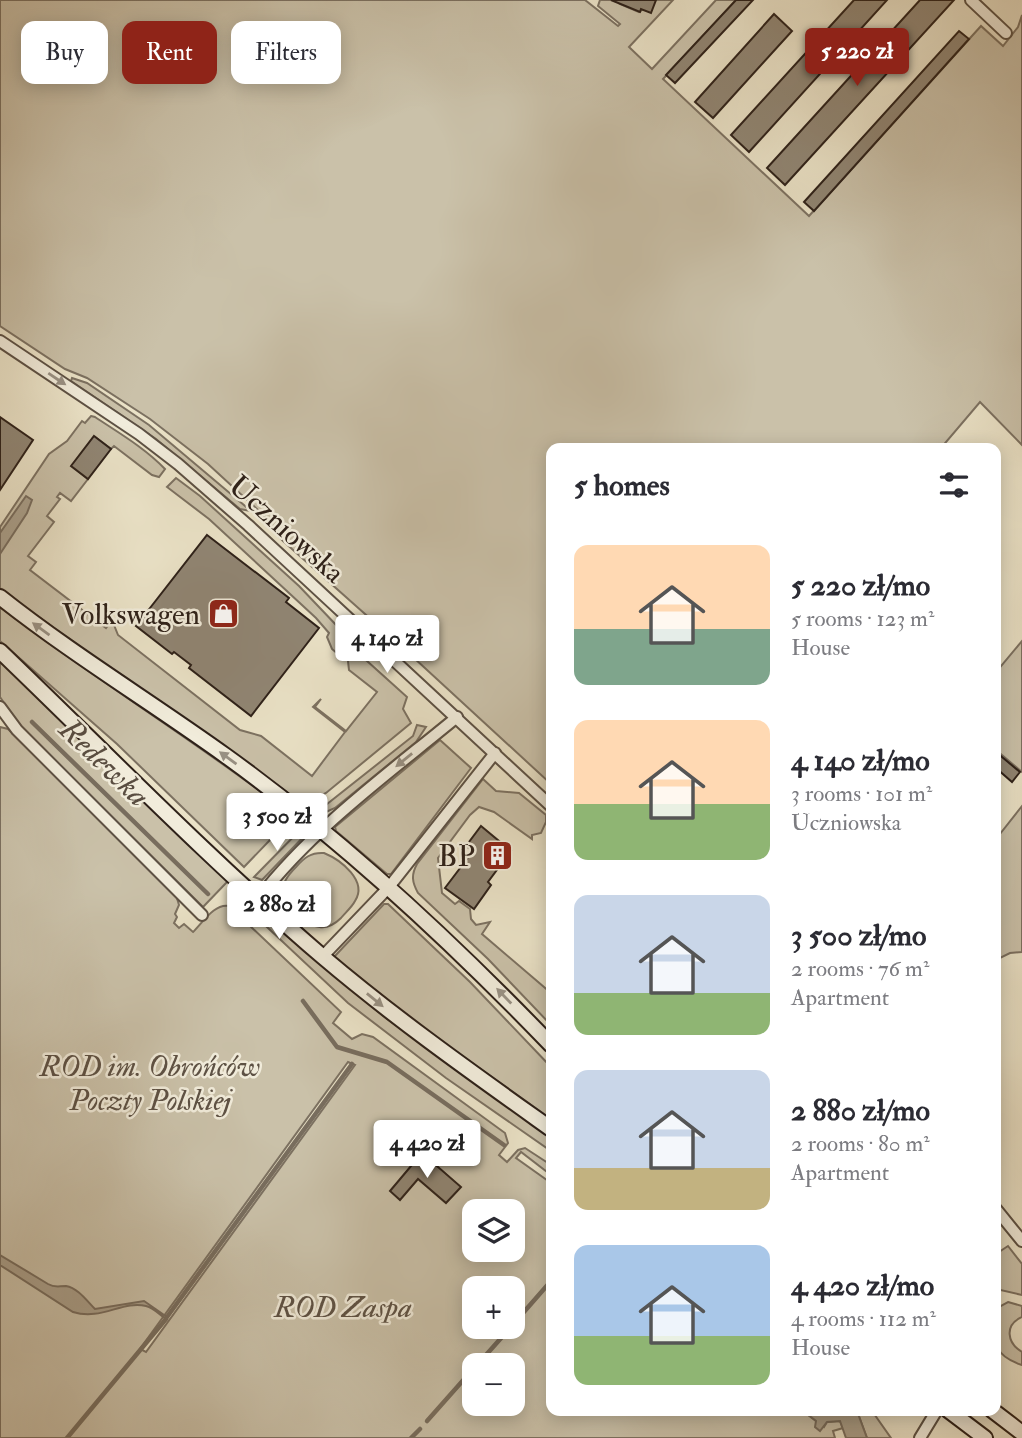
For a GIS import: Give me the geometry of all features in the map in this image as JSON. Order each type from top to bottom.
[{"type":"main road","points":[[0,597],[75,654],[226,756],[322,829],[389,887],[490,982],[546,1040]]},
{"type":"main road","points":[[0,651],[258,899],[323,957],[392,1013],[546,1125]]},
{"type":"main road","points":[[956,1416],[985,1438]]},
{"type":"main road","points":[[1000,1416],[1022,1433]]},
{"type":"street","points":[[971,0],[1006,33]]},
{"type":"street","name":"Uczniowska","points":[[0,341],[139,434],[178,464],[248,525],[546,801]]},
{"type":"street","points":[[0,708],[17,730],[202,915]]},
{"type":"street","points":[[258,899],[322,829],[457,717]]},
{"type":"street","points":[[323,957],[389,887],[495,753]]},
{"type":"street","points":[[1001,1215],[1022,1241]]},
{"type":"street","points":[[920,1438],[933,1416]]},
{"type":"green space","points":[[0,0],[585,0],[618,26],[620,24],[598,6],[600,0],[622,0],[620,4],[639,12],[656,0],[673,0],[629,47],[652,69],[716,0],[736,0],[663,79],[809,216],[981,26],[1003,46],[1018,27],[1022,15],[1022,445],[980,402],[945,443],[546,443],[546,779],[283,541],[271,528],[271,522],[208,464],[150,419],[87,378],[65,369],[0,326]]},
{"type":"green space","points":[[72,378],[87,383],[149,425],[251,511],[240,509],[156,439],[71,381]]},
{"type":"green space","points":[[91,416],[132,441],[165,469],[159,477],[152,475],[114,446],[111,449],[95,437],[72,466],[88,479],[71,501],[60,493],[57,497],[60,499],[47,516],[54,522],[28,556],[36,562],[30,570],[106,628],[112,620],[118,635],[240,730],[261,736],[312,776],[345,732],[313,707],[321,699],[315,707],[346,731],[377,692],[349,670],[348,661],[357,652],[407,697],[403,709],[411,723],[326,793],[304,805],[0,588],[0,527],[49,454],[67,441],[82,421],[85,423]]},
{"type":"green space","points":[[176,478],[200,496],[299,586],[338,627],[348,642],[338,654],[332,649],[327,637],[329,633],[316,618],[209,519],[167,487]]},
{"type":"green space","points":[[0,607],[293,816],[244,867],[117,744],[0,641]]},
{"type":"green space","points":[[1022,641],[1022,772],[1001,754],[1001,666]]},
{"type":"green space","points":[[0,661],[228,881],[203,907],[21,727],[0,697]]},
{"type":"green space","points":[[417,725],[426,727],[416,742],[335,808],[317,812],[413,736]]},
{"type":"green space","points":[[0,727],[8,729],[176,895],[179,905],[174,923],[179,928],[184,924],[193,932],[214,910],[229,906],[341,1012],[333,1023],[352,1039],[362,1034],[373,1037],[505,1133],[508,1143],[499,1155],[507,1162],[518,1150],[525,1148],[546,1162],[546,1171],[521,1152],[516,1158],[546,1179],[546,1416],[810,1416],[824,1427],[827,1422],[840,1421],[843,1428],[833,1431],[835,1438],[0,1438]],"holes":[[[348,1062],[355,1065],[146,1352],[140,1349]]]},
{"type":"green space","points":[[440,740],[471,768],[391,874],[387,874],[336,831],[335,827]]},
{"type":"green space","points":[[483,779],[496,791],[519,793],[546,815],[541,833],[532,835],[532,839],[494,812],[479,807],[438,858],[442,893],[455,904],[459,901],[470,909],[471,919],[476,925],[490,922],[482,934],[546,989],[546,1020],[488,959],[418,893],[413,882],[417,864]]},
{"type":"green space","points":[[1022,806],[1022,952],[1001,958],[1001,833]]},
{"type":"green space","points":[[305,825],[310,830],[262,880],[254,877]]},
{"type":"green space","points":[[324,853],[351,872],[358,886],[358,893],[354,903],[341,918],[330,926],[320,927],[299,916],[287,904],[282,892],[285,881],[302,861],[312,855]]},
{"type":"green space","points":[[240,892],[306,952],[387,1019],[546,1133],[546,1148],[446,1078],[348,1003],[236,898]]},
{"type":"green space","points":[[384,904],[388,904],[470,982],[546,1062],[546,1115],[424,1029],[334,957]]},
{"type":"green space","points":[[1008,1246],[1022,1264],[1022,1295],[1001,1290],[1001,1251]]},
{"type":"green space","points":[[1008,1302],[1022,1306],[1022,1317],[1012,1325],[1010,1334],[1013,1344],[1022,1352],[1022,1365],[1011,1361],[1001,1352],[1001,1306]]},
{"type":"green space","points":[[859,1416],[876,1416],[891,1438],[867,1438]]},
{"type":"shaded area","points":[[26,496],[32,500],[27,513],[0,554],[0,533]]},
{"type":"shaded area","points":[[0,1255],[50,1285],[74,1289],[95,1309],[144,1301],[167,1317],[166,1319],[149,1307],[137,1305],[93,1314],[73,1312],[0,1265]]},
{"type":"shaded area","points":[[810,1416],[859,1416],[867,1438],[846,1438],[840,1421],[827,1422],[820,1431],[815,1427],[816,1421]]},
{"type":"building","points":[[611,0],[656,0],[651,13],[641,9],[640,12]]},
{"type":"building","points":[[736,0],[753,0],[675,83],[666,75]]},
{"type":"building","points":[[854,0],[887,0],[749,152],[731,135]]},
{"type":"building","points":[[920,0],[954,0],[785,185],[767,168]]},
{"type":"building","points":[[774,14],[792,31],[713,118],[695,102]]},
{"type":"building","points":[[959,31],[969,39],[814,211],[804,202]]},
{"type":"building","points":[[0,417],[33,440],[0,490]]},
{"type":"building","points":[[94,436],[111,449],[88,479],[71,466]]},
{"type":"building","name":"Volkswagen","points":[[207,535],[289,598],[286,602],[319,628],[251,716],[189,668],[191,665],[136,626]]},
{"type":"building","points":[[1001,756],[1020,772],[1012,782],[1001,772]]},
{"type":"building","points":[[481,826],[511,851],[488,882],[491,885],[474,909],[445,888],[473,851],[466,846]]},
{"type":"building","points":[[422,1153],[461,1187],[446,1203],[418,1179],[400,1200],[390,1191]]},
{"type":"waterway","name":"Redewka","points":[[32,722],[208,894]]},
{"type":"waterway","name":"Redewka","points":[[303,1001],[337,1047],[387,1062],[504,1145]]},
{"type":"waterway","points":[[167,1317],[352,1064]]},
{"type":"waterway","points":[[525,1311],[546,1287]]},
{"type":"waterway","points":[[67,1438],[166,1319]]},
{"type":"waterway","points":[[488,1353],[500,1339]]},
{"type":"waterway","points":[[427,1421],[462,1382]]},
{"type":"waterway","points":[[411,1438],[420,1429]]},
{"type":"place","name":"Volkswagen","points":[[223,614]]},
{"type":"place","name":"BP","points":[[498,856]]},
{"type":"park label","name":"ROD im. Obrońców Poczty Polskiej","points":[[150,1083]]},
{"type":"park label","name":"ROD Zaspa","points":[[343,1307]]}]
